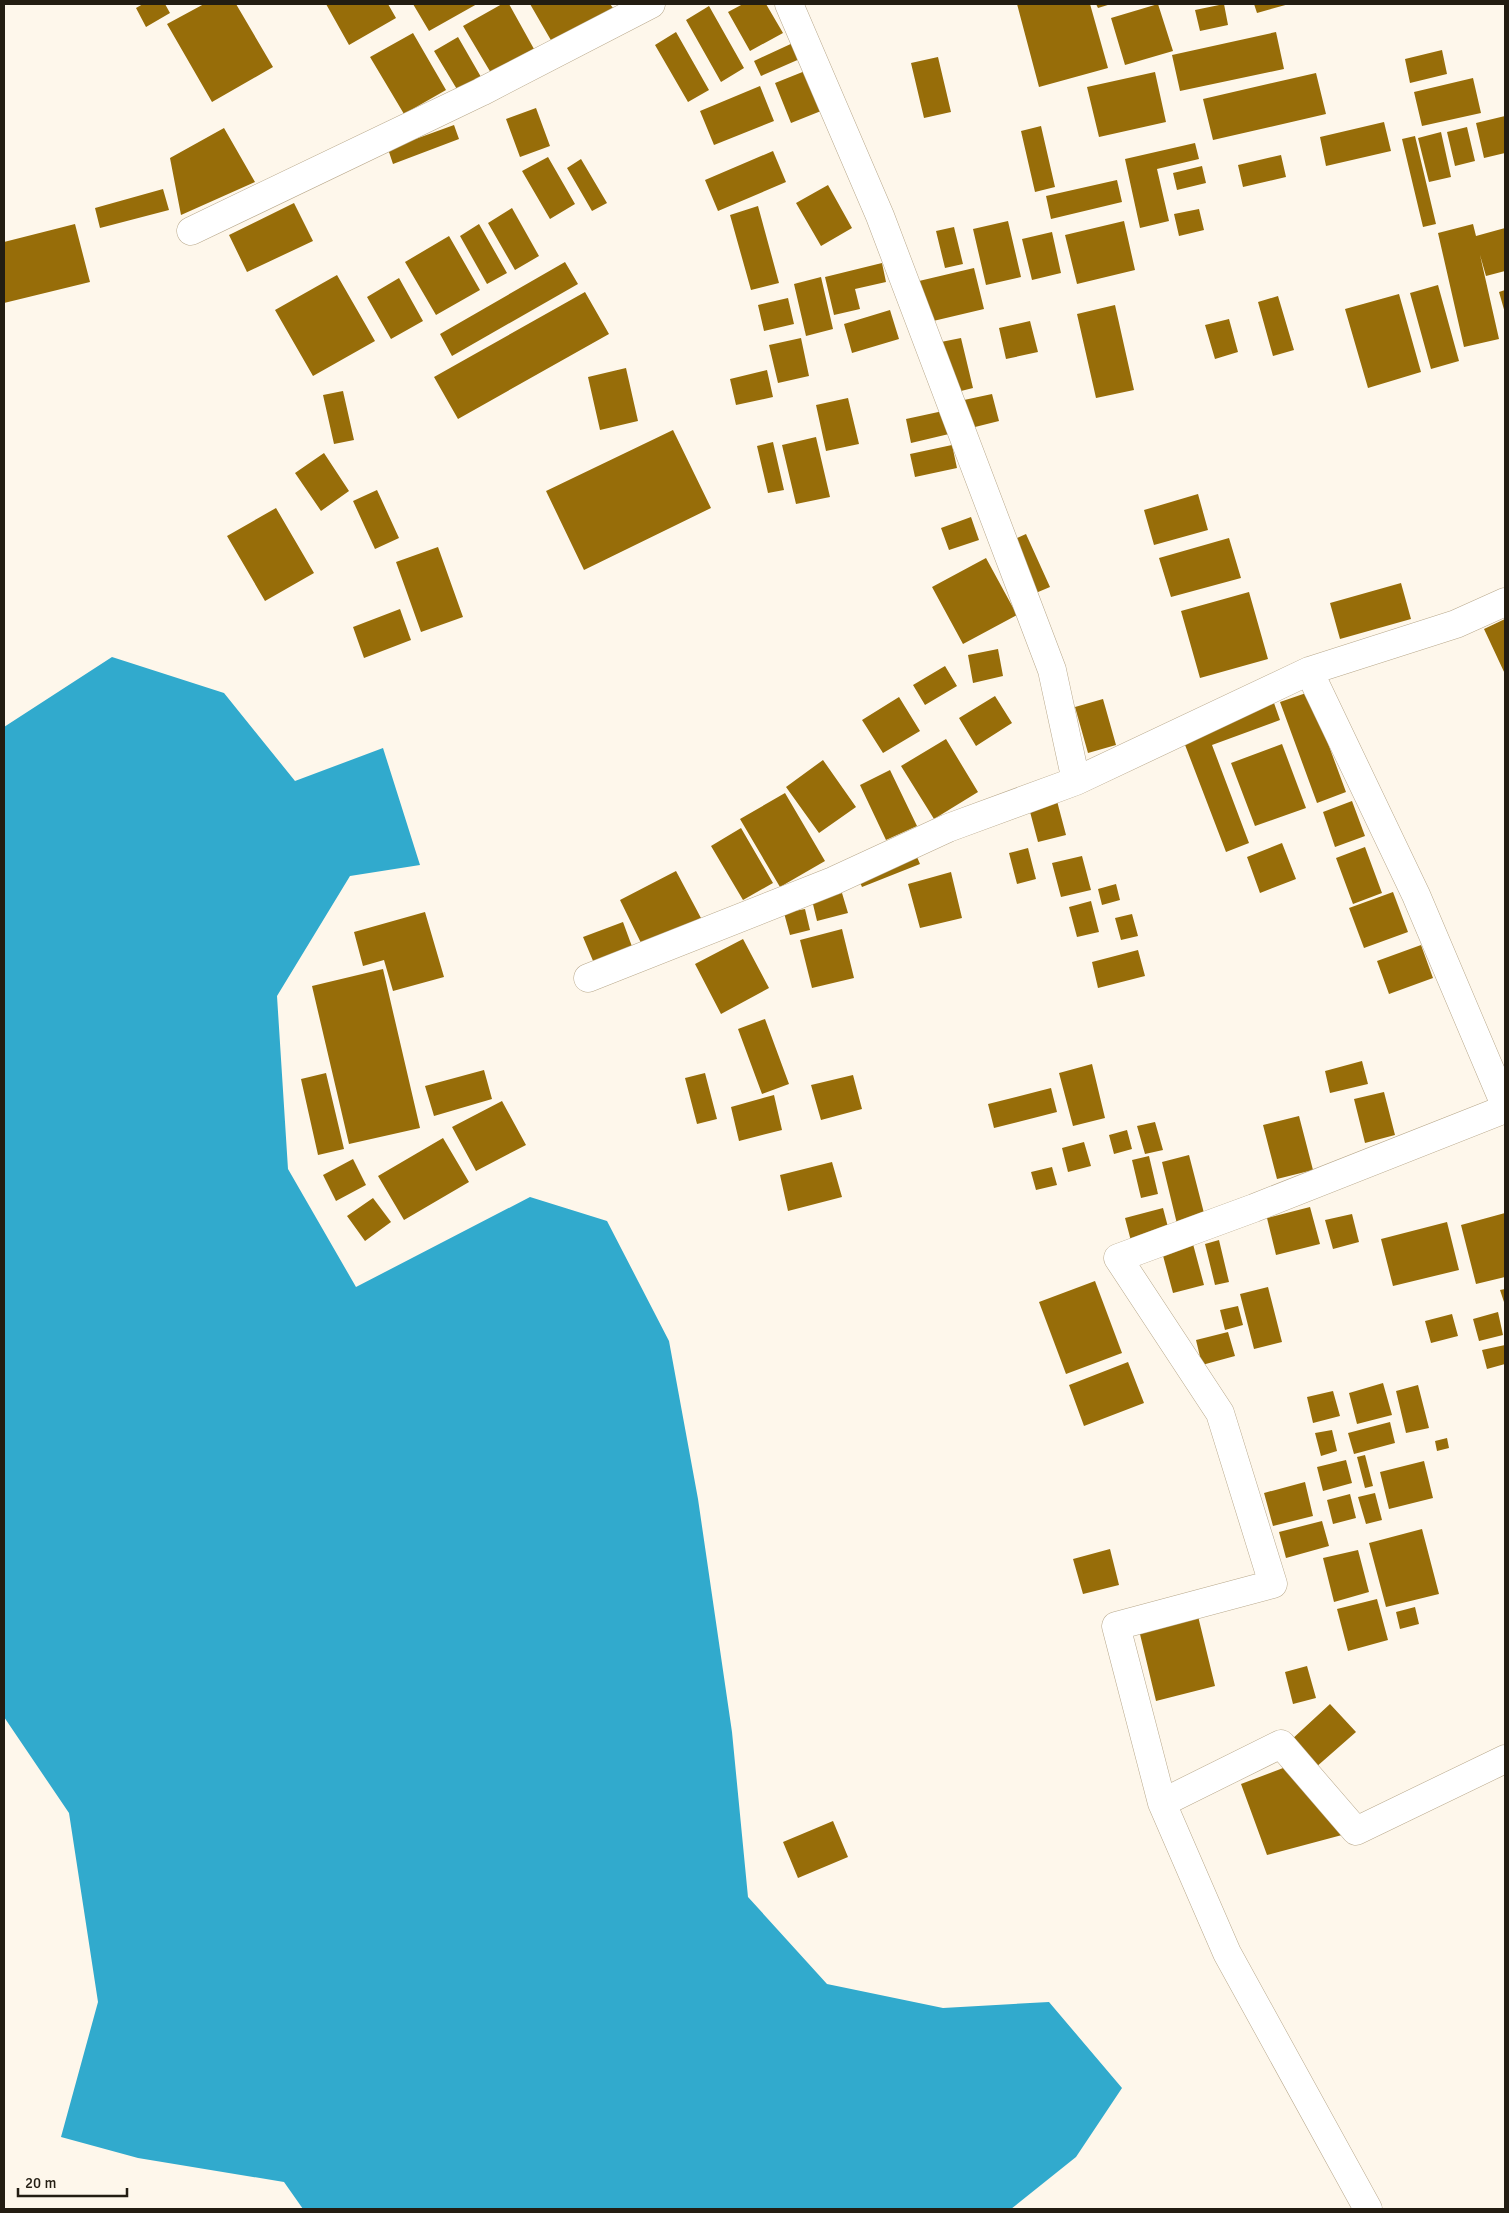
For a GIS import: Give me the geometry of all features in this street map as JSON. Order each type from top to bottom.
[{"type":"street","points":[[191,231],[481,92],[651,4]]},
{"type":"street","points":[[789,4],[880,216],[1049,661],[1076,781]]},
{"type":"street","points":[[588,978],[833,881],[948,828],[1076,781],[1309,671],[1456,624],[1505,602]]},
{"type":"street","points":[[1309,671],[1416,895],[1505,1106]]},
{"type":"street","points":[[1368,2209],[1227,1953],[1162,1803],[1116,1626],[1273,1584],[1220,1413],[1118,1258],[1254,1208],[1505,1110]]},
{"type":"street","points":[[1162,1803],[1281,1744],[1356,1831],[1505,1759]]},
{"type":"water","points":[[112,657],[224,693],[295,781],[383,748],[420,865],[350,876],[277,996],[288,1169],[356,1287],[530,1197],[607,1221],[669,1341],[698,1499],[732,1732],[748,1897],[827,1984],[943,2008],[1049,2002],[1122,2088],[1076,2157],[1011,2209],[303,2209],[284,2182],[138,2158],[61,2137],[98,2002],[69,1813],[4,1717],[4,727]]},
{"type":"building","points":[[143,4],[165,4],[170,13],[146,27],[136,8]]},
{"type":"building","points":[[204,4],[236,4],[273,67],[212,102],[167,24]]},
{"type":"building","points":[[326,4],[388,4],[396,18],[349,45]]},
{"type":"building","points":[[413,4],[477,4],[429,31]]},
{"type":"building","points":[[502,4],[509,4],[534,49],[491,73],[463,26]]},
{"type":"building","points":[[530,4],[610,4],[613,8],[552,42]]},
{"type":"building","points":[[743,4],[766,4],[783,33],[750,51],[728,12]]},
{"type":"building","points":[[1017,4],[1090,4],[1108,68],[1039,87]]},
{"type":"building","points":[[1096,4],[1111,4],[1098,8]]},
{"type":"building","points":[[1158,4],[1173,51],[1125,65],[1111,18]]},
{"type":"building","points":[[1224,4],[1228,25],[1200,31],[1195,10]]},
{"type":"building","points":[[1254,4],[1289,4],[1257,13]]},
{"type":"building","points":[[709,6],[744,68],[721,82],[686,20]]},
{"type":"building","points":[[676,32],[709,90],[688,102],[655,45]]},
{"type":"building","points":[[1276,32],[1284,69],[1180,91],[1172,55]]},
{"type":"building","points":[[413,33],[446,90],[404,114],[370,57]]},
{"type":"building","points":[[458,37],[481,77],[458,91],[434,51]]},
{"type":"building","points":[[795,42],[802,58],[761,76],[754,61]]},
{"type":"building","points":[[1442,50],[1447,74],[1410,83],[1405,59]]},
{"type":"building","points":[[938,57],[951,112],[924,118],[911,63]]},
{"type":"building","points":[[805,71],[821,111],[791,123],[775,83]]},
{"type":"building","points":[[1155,72],[1166,122],[1099,137],[1087,87]]},
{"type":"building","points":[[1316,73],[1326,114],[1213,140],[1203,99]]},
{"type":"building","points":[[1473,78],[1481,113],[1422,126],[1414,92]]},
{"type":"building","points":[[760,86],[774,121],[714,145],[700,111]]},
{"type":"building","points":[[536,108],[550,146],[520,157],[506,119]]},
{"type":"building","points":[[1505,116],[1505,153],[1484,158],[1476,123]]},
{"type":"building","points":[[1384,122],[1391,151],[1326,166],[1320,137]]},
{"type":"building","points":[[454,125],[459,139],[393,164],[388,149]]},
{"type":"building","points":[[1041,126],[1055,187],[1035,192],[1021,131]]},
{"type":"building","points":[[1467,127],[1475,161],[1455,166],[1447,132]]},
{"type":"building","points":[[224,128],[255,182],[181,215],[170,158]]},
{"type":"building","points":[[1441,132],[1451,177],[1429,182],[1418,138]]},
{"type":"building","points":[[1415,136],[1436,224],[1423,227],[1402,139]]},
{"type":"building","points":[[1195,143],[1199,159],[1157,169],[1169,221],[1140,228],[1125,159]]},
{"type":"building","points":[[773,151],[786,182],[718,211],[705,180]]},
{"type":"building","points":[[1281,155],[1286,177],[1243,187],[1238,165]]},
{"type":"building","points":[[548,157],[575,204],[550,219],[522,171]]},
{"type":"building","points":[[581,159],[607,203],[592,211],[567,168]]},
{"type":"building","points":[[1202,166],[1206,183],[1177,190],[1173,173]]},
{"type":"building","points":[[1117,180],[1122,202],[1051,219],[1046,196]]},
{"type":"building","points":[[828,185],[852,228],[821,246],[796,203]]},
{"type":"building","points":[[163,189],[169,210],[100,228],[95,208]]},
{"type":"building","points":[[294,203],[313,241],[247,272],[229,235]]},
{"type":"building","points":[[758,206],[779,283],[751,290],[730,215]]},
{"type":"building","points":[[512,208],[539,256],[515,270],[488,223]]},
{"type":"building","points":[[1199,209],[1204,230],[1179,236],[1174,214]]},
{"type":"building","points":[[1008,221],[1021,277],[986,285],[973,229]]},
{"type":"building","points":[[1124,221],[1135,270],[1077,284],[1065,235]]},
{"type":"building","points":[[75,224],[90,282],[4,303],[4,242]]},
{"type":"building","points":[[479,224],[507,273],[487,284],[460,236]]},
{"type":"building","points":[[1473,224],[1476,236],[1505,228],[1505,271],[1486,276],[1480,255],[1499,339],[1464,347],[1438,233]]},
{"type":"building","points":[[954,227],[963,264],[945,268],[936,231]]},
{"type":"building","points":[[1052,232],[1061,273],[1032,280],[1022,239]]},
{"type":"building","points":[[449,236],[480,290],[436,315],[405,262]]},
{"type":"building","points":[[565,262],[578,284],[452,356],[440,334]]},
{"type":"building","points":[[882,263],[886,282],[855,289],[860,309],[834,315],[825,277]]},
{"type":"building","points":[[974,268],[984,309],[929,322],[919,281]]},
{"type":"building","points":[[337,275],[375,341],[313,376],[275,310]]},
{"type":"building","points":[[821,277],[833,329],[806,336],[794,284]]},
{"type":"building","points":[[399,278],[423,321],[391,339],[367,297]]},
{"type":"building","points":[[1438,285],[1459,361],[1431,369],[1410,293]]},
{"type":"building","points":[[1505,290],[1505,313],[1499,292]]},
{"type":"building","points":[[585,292],[609,334],[458,419],[434,377]]},
{"type":"building","points":[[1399,294],[1421,372],[1368,388],[1345,309]]},
{"type":"building","points":[[1278,296],[1294,350],[1273,356],[1258,302]]},
{"type":"building","points":[[788,298],[794,324],[764,331],[758,305]]},
{"type":"building","points":[[1115,305],[1134,390],[1096,398],[1077,314]]},
{"type":"building","points":[[890,310],[899,339],[852,353],[844,324]]},
{"type":"building","points":[[1229,319],[1238,352],[1215,359],[1205,325]]},
{"type":"building","points":[[1030,321],[1038,352],[1006,359],[999,328]]},
{"type":"building","points":[[801,338],[809,376],[778,383],[769,345]]},
{"type":"building","points":[[961,338],[973,388],[953,393],[941,342]]},
{"type":"building","points":[[626,368],[638,421],[600,430],[588,377]]},
{"type":"building","points":[[767,370],[773,397],[736,405],[730,379]]},
{"type":"building","points":[[343,391],[354,440],[334,444],[323,395]]},
{"type":"building","points":[[992,394],[999,421],[971,428],[964,400]]},
{"type":"building","points":[[848,398],[859,444],[826,451],[816,405]]},
{"type":"building","points":[[943,411],[949,434],[911,443],[906,419]]},
{"type":"building","points":[[673,430],[711,508],[584,570],[546,491]]},
{"type":"building","points":[[816,437],[830,497],[796,504],[782,445]]},
{"type":"building","points":[[773,442],[784,490],[768,493],[757,446]]},
{"type":"building","points":[[952,445],[957,468],[915,477],[910,454]]},
{"type":"building","points":[[324,453],[349,491],[321,511],[295,473]]},
{"type":"building","points":[[377,490],[399,538],[375,549],[353,501]]},
{"type":"building","points":[[1198,494],[1208,530],[1154,545],[1144,510]]},
{"type":"building","points":[[276,508],[314,573],[265,601],[227,536]]},
{"type":"building","points":[[971,517],[979,540],[949,550],[941,528]]},
{"type":"building","points":[[1026,534],[1050,587],[1031,595],[1008,542]]},
{"type":"building","points":[[1229,538],[1241,578],[1171,597],[1159,558]]},
{"type":"building","points":[[438,547],[463,617],[421,632],[396,562]]},
{"type":"building","points":[[986,558],[1017,615],[963,644],[932,587]]},
{"type":"building","points":[[1401,583],[1411,619],[1340,639],[1330,603]]},
{"type":"building","points":[[1249,592],[1268,659],[1200,678],[1181,611]]},
{"type":"building","points":[[400,609],[411,640],[364,658],[353,627]]},
{"type":"building","points":[[1505,619],[1505,674],[1484,629]]},
{"type":"building","points":[[998,649],[1003,676],[973,683],[968,655]]},
{"type":"building","points":[[945,666],[957,686],[925,705],[913,685]]},
{"type":"building","points":[[1309,692],[1346,792],[1317,803],[1280,702]]},
{"type":"building","points":[[995,696],[1012,723],[976,746],[959,718]]},
{"type":"building","points":[[899,697],[920,731],[883,753],[862,720]]},
{"type":"building","points":[[1103,699],[1116,745],[1088,753],[1075,707]]},
{"type":"building","points":[[1274,703],[1280,720],[1212,745],[1249,843],[1226,852],[1182,737]]},
{"type":"building","points":[[946,739],[978,792],[934,819],[901,766]]},
{"type":"building","points":[[1282,744],[1306,808],[1255,826],[1231,763]]},
{"type":"building","points":[[823,760],[856,807],[819,833],[786,787]]},
{"type":"building","points":[[890,770],[917,826],[886,840],[860,785]]},
{"type":"building","points":[[785,793],[825,861],[780,887],[740,819]]},
{"type":"building","points":[[1057,801],[1066,835],[1038,842],[1029,808]]},
{"type":"building","points":[[1352,801],[1365,836],[1335,847],[1323,812]]},
{"type":"building","points":[[741,828],[773,883],[743,900],[711,846]]},
{"type":"building","points":[[1282,843],[1296,879],[1260,893],[1247,857]]},
{"type":"building","points":[[1365,847],[1382,893],[1353,904],[1336,858]]},
{"type":"building","points":[[1028,848],[1036,879],[1017,884],[1009,853]]},
{"type":"building","points":[[914,850],[920,864],[862,887],[856,873]]},
{"type":"building","points":[[1082,856],[1091,890],[1061,897],[1052,863]]},
{"type":"building","points":[[676,871],[701,918],[643,947],[620,900]]},
{"type":"building","points":[[951,872],[962,918],[920,928],[908,884]]},
{"type":"building","points":[[1116,884],[1120,900],[1102,905],[1098,889]]},
{"type":"building","points":[[1393,892],[1408,932],[1364,948],[1349,908]]},
{"type":"building","points":[[842,893],[848,913],[817,921],[812,900]]},
{"type":"building","points":[[1091,901],[1099,932],[1077,937],[1069,907]]},
{"type":"building","points":[[805,909],[810,930],[790,935],[784,913]]},
{"type":"building","points":[[425,912],[444,977],[393,991],[384,960],[363,966],[354,932]]},
{"type":"building","points":[[1132,914],[1138,936],[1121,940],[1115,918]]},
{"type":"building","points":[[623,922],[634,952],[596,968],[583,937]]},
{"type":"building","points":[[842,929],[854,978],[812,988],[800,940]]},
{"type":"building","points":[[743,939],[769,988],[721,1014],[695,964]]},
{"type":"building","points":[[1421,945],[1433,978],[1389,994],[1377,961]]},
{"type":"building","points":[[1138,950],[1145,976],[1098,988],[1092,962]]},
{"type":"building","points":[[383,969],[420,1128],[349,1144],[312,986]]},
{"type":"building","points":[[765,1019],[789,1084],[762,1094],[738,1029]]},
{"type":"building","points":[[1362,1061],[1368,1084],[1330,1093],[1325,1071]]},
{"type":"building","points":[[1092,1064],[1105,1118],[1073,1126],[1059,1073]]},
{"type":"building","points":[[484,1070],[492,1099],[434,1116],[425,1086]]},
{"type":"building","points":[[326,1073],[344,1149],[318,1155],[301,1079]]},
{"type":"building","points":[[705,1073],[717,1119],[697,1124],[685,1078]]},
{"type":"building","points":[[853,1075],[862,1109],[821,1120],[811,1085]]},
{"type":"building","points":[[1051,1088],[1057,1112],[994,1128],[988,1104]]},
{"type":"building","points":[[1384,1092],[1395,1135],[1365,1143],[1354,1099]]},
{"type":"building","points":[[774,1095],[782,1130],[739,1141],[731,1107]]},
{"type":"building","points":[[502,1101],[526,1145],[476,1171],[452,1127]]},
{"type":"building","points":[[1299,1116],[1313,1170],[1277,1179],[1263,1125]]},
{"type":"building","points":[[1155,1122],[1163,1150],[1145,1154],[1137,1126]]},
{"type":"building","points":[[1127,1130],[1132,1149],[1114,1154],[1109,1135]]},
{"type":"building","points":[[443,1138],[469,1182],[404,1220],[378,1176]]},
{"type":"building","points":[[1084,1142],[1091,1166],[1068,1172],[1062,1148]]},
{"type":"building","points":[[1189,1155],[1205,1217],[1177,1224],[1162,1162]]},
{"type":"building","points":[[1149,1156],[1158,1194],[1141,1198],[1132,1160]]},
{"type":"building","points":[[353,1159],[366,1185],[336,1201],[323,1175]]},
{"type":"building","points":[[832,1162],[842,1197],[788,1211],[780,1175]]},
{"type":"building","points":[[1052,1167],[1057,1185],[1036,1190],[1031,1172]]},
{"type":"building","points":[[373,1198],[391,1222],[365,1241],[347,1216]]},
{"type":"building","points":[[1310,1207],[1320,1244],[1276,1255],[1267,1218]]},
{"type":"building","points":[[1163,1208],[1169,1231],[1131,1241],[1125,1218]]},
{"type":"building","points":[[1505,1213],[1505,1277],[1476,1284],[1461,1225]]},
{"type":"building","points":[[1352,1214],[1359,1242],[1333,1249],[1325,1220]]},
{"type":"building","points":[[1447,1222],[1459,1270],[1393,1286],[1381,1239]]},
{"type":"building","points":[[1219,1240],[1229,1282],[1215,1285],[1205,1244]]},
{"type":"building","points":[[1193,1244],[1204,1285],[1173,1293],[1162,1252]]},
{"type":"building","points":[[1095,1281],[1122,1353],[1066,1374],[1039,1302]]},
{"type":"building","points":[[1268,1287],[1282,1342],[1254,1349],[1240,1294]]},
{"type":"building","points":[[1505,1289],[1505,1305],[1500,1290]]},
{"type":"building","points":[[1238,1306],[1243,1325],[1225,1330],[1220,1310]]},
{"type":"building","points":[[1498,1312],[1503,1335],[1479,1341],[1473,1319]]},
{"type":"building","points":[[1452,1314],[1458,1336],[1431,1343],[1425,1321]]},
{"type":"building","points":[[1228,1332],[1235,1356],[1202,1365],[1196,1340]]},
{"type":"building","points":[[1505,1345],[1505,1364],[1487,1369],[1482,1350]]},
{"type":"building","points":[[1128,1362],[1144,1403],[1084,1426],[1069,1385]]},
{"type":"building","points":[[1383,1383],[1392,1415],[1357,1424],[1349,1393]]},
{"type":"building","points":[[1418,1385],[1429,1428],[1406,1433],[1396,1391]]},
{"type":"building","points":[[1333,1391],[1340,1416],[1313,1423],[1307,1397]]},
{"type":"building","points":[[1390,1422],[1395,1443],[1354,1454],[1348,1433]]},
{"type":"building","points":[[1332,1430],[1337,1451],[1321,1456],[1315,1433]]},
{"type":"building","points":[[1447,1438],[1449,1448],[1437,1451],[1435,1441]]},
{"type":"building","points":[[1365,1455],[1373,1486],[1365,1488],[1357,1457]]},
{"type":"building","points":[[1346,1460],[1352,1483],[1323,1491],[1317,1467]]},
{"type":"building","points":[[1424,1461],[1433,1498],[1389,1509],[1380,1472]]},
{"type":"building","points":[[1305,1482],[1313,1516],[1273,1526],[1264,1493]]},
{"type":"building","points":[[1375,1493],[1382,1520],[1366,1524],[1358,1497]]},
{"type":"building","points":[[1350,1494],[1356,1518],[1333,1524],[1327,1500]]},
{"type":"building","points":[[1322,1521],[1329,1546],[1286,1558],[1279,1532]]},
{"type":"building","points":[[1422,1529],[1439,1594],[1386,1607],[1369,1543]]},
{"type":"building","points":[[1110,1549],[1119,1585],[1083,1594],[1073,1559]]},
{"type":"building","points":[[1358,1550],[1369,1592],[1334,1602],[1323,1558]]},
{"type":"building","points":[[1377,1599],[1388,1640],[1348,1651],[1337,1609]]},
{"type":"building","points":[[1415,1607],[1419,1624],[1400,1629],[1396,1612]]},
{"type":"building","points":[[1198,1616],[1215,1686],[1156,1701],[1139,1630]]},
{"type":"building","points":[[1307,1666],[1316,1698],[1293,1704],[1285,1672]]},
{"type":"building","points":[[1330,1704],[1356,1732],[1315,1768],[1290,1741]]},
{"type":"building","points":[[1291,1765],[1342,1835],[1267,1855],[1241,1784]]},
{"type":"building","points":[[833,1821],[848,1857],[798,1878],[783,1842]]}]
